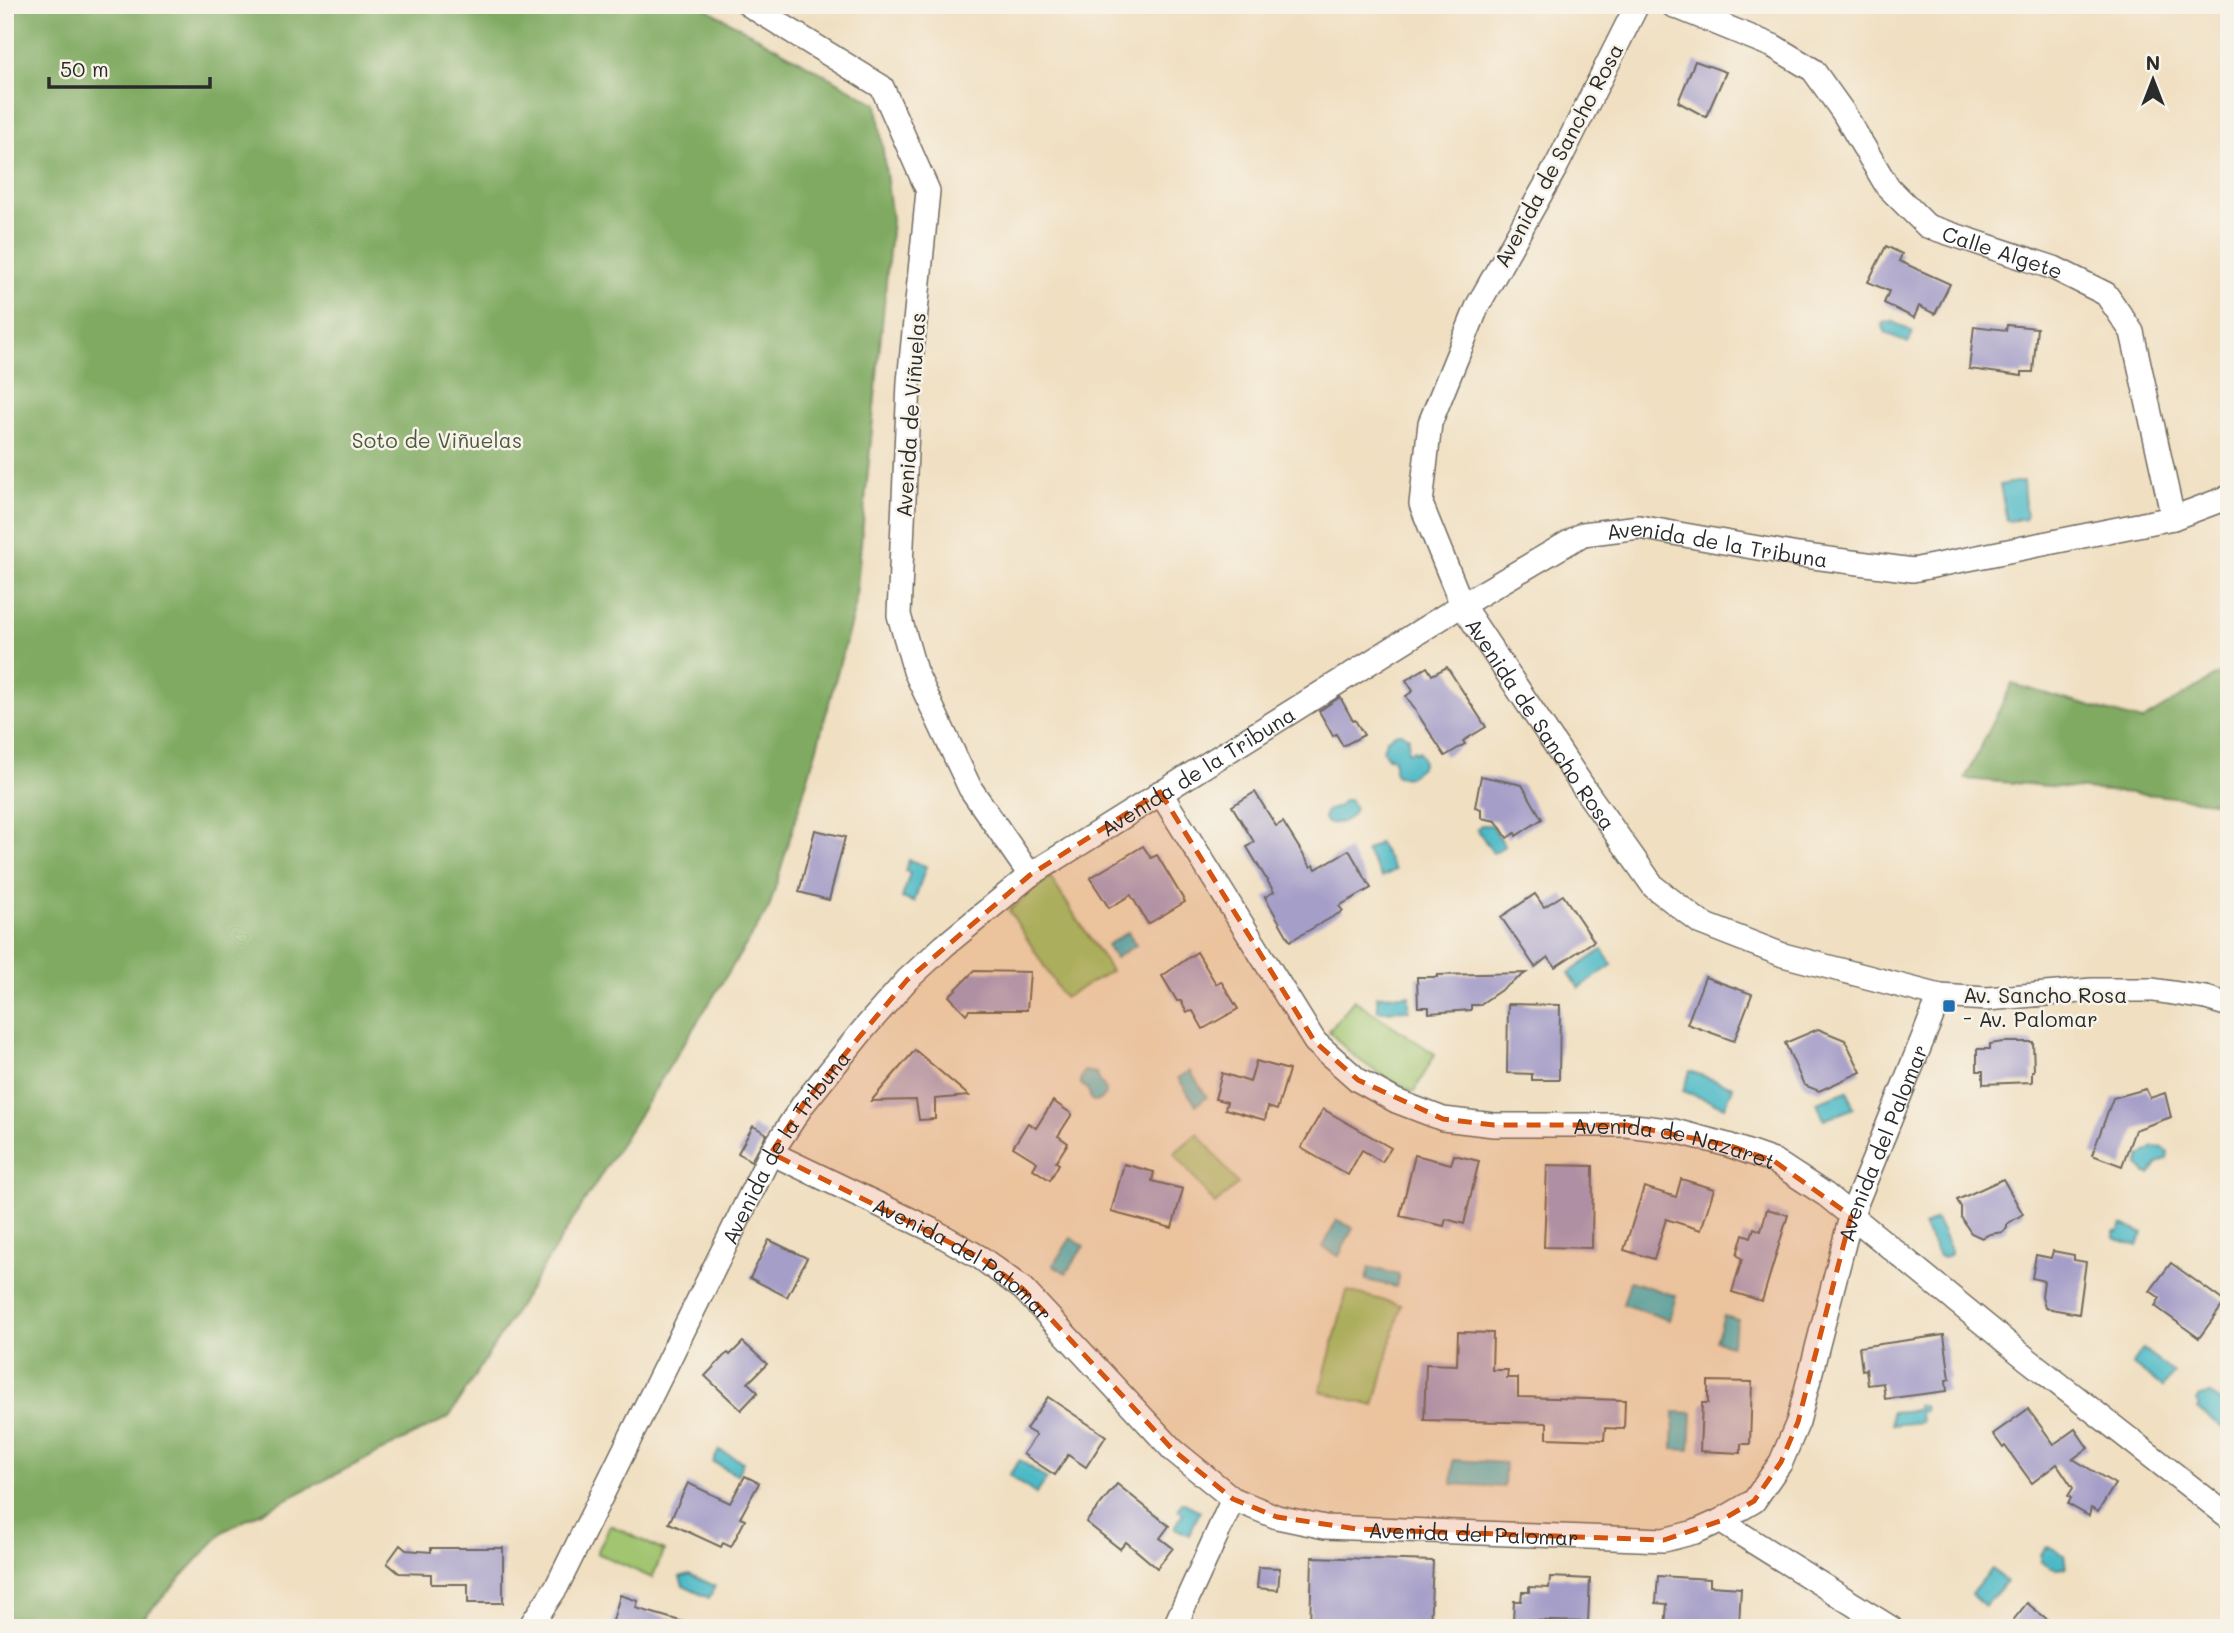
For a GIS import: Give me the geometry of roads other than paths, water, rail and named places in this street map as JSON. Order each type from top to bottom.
[{"type":"street","name":"Avenida de Viñuelas","points":[[749,5],[882,88],[928,191],[909,382],[899,615],[915,671],[970,788],[1030,875]]},
{"type":"street","name":"Avenida de Sancho Rosa","points":[[1637,5],[1557,165],[1478,305],[1430,423],[1421,504],[1462,605],[1586,791],[1654,887],[1701,923],[1783,955],[1940,996],[1987,999],[2092,990],[2153,990],[2206,998],[2229,1005]]},
{"type":"street","name":"Calle Algete","points":[[1672,5],[1773,46],[1813,70],[1843,112],[1887,186],[1927,226],[2054,268],[2106,294],[2132,332],[2173,518]]},
{"type":"street","name":"Avenida de la Tribuna","points":[[530,1628],[557,1586],[771,1153],[804,1103],[907,980],[1030,875],[1462,605],[1583,534],[1639,527],[1798,555],[1913,569],[2173,518],[2229,497]]},
{"type":"street","name":"Avenida de Nazaret","points":[[1160,792],[1315,1042],[1358,1080],[1396,1101],[1443,1119],[1494,1125],[1626,1125],[1675,1131],[1774,1161],[1826,1195],[2016,1351],[2229,1517]]},
{"type":"street","name":"Avenida del Palomar","points":[[771,1153],[934,1231],[981,1258],[1023,1289],[1173,1450],[1233,1499],[1277,1517],[1325,1527],[1664,1540],[1695,1532],[1754,1501],[1781,1462],[1798,1422],[1851,1216],[1940,996]]},
{"type":"street","points":[[1174,1628],[1233,1499]]},
{"type":"street","points":[[1720,1521],[1891,1628]]},
{"type":"water","points":[[1892,321],[1913,332],[1908,343],[1886,333],[1882,324]]},
{"type":"water","points":[[2023,481],[2026,519],[2007,521],[2000,485]]},
{"type":"water","points":[[1397,733],[1409,738],[1408,751],[1419,751],[1423,761],[1421,767],[1409,777],[1397,776],[1394,772],[1394,759],[1390,756],[1388,758],[1383,750],[1387,739]]},
{"type":"water","points":[[1345,800],[1349,800],[1355,808],[1351,816],[1340,822],[1327,823],[1324,819],[1326,811],[1338,807]]},
{"type":"water","points":[[1481,825],[1492,825],[1505,846],[1493,853],[1477,829]]},
{"type":"water","points":[[1379,843],[1395,870],[1382,877],[1366,851]]},
{"type":"water","points":[[909,860],[926,866],[914,902],[902,898],[910,873],[905,871]]},
{"type":"water","points":[[1128,932],[1136,945],[1115,958],[1107,945]]},
{"type":"water","points":[[1602,950],[1612,965],[1579,988],[1569,973]]},
{"type":"water","points":[[1409,995],[1409,1010],[1378,1011],[1377,996]]},
{"type":"water","points":[[1084,1071],[1097,1073],[1105,1088],[1105,1096],[1096,1102],[1091,1100],[1088,1090],[1081,1084]]},
{"type":"water","points":[[1190,1071],[1207,1097],[1196,1105],[1178,1078]]},
{"type":"water","points":[[1690,1071],[1733,1087],[1725,1107],[1683,1091]]},
{"type":"water","points":[[1847,1091],[1854,1108],[1824,1120],[1817,1102]]},
{"type":"water","points":[[2153,1147],[2164,1148],[2168,1152],[2167,1158],[2150,1174],[2139,1165],[2140,1157]]},
{"type":"water","points":[[1936,1219],[1951,1250],[1951,1254],[1943,1258],[1939,1256],[1923,1226]]},
{"type":"water","points":[[1337,1220],[1353,1228],[1339,1256],[1323,1247]]},
{"type":"water","points":[[2122,1225],[2143,1233],[2138,1246],[2114,1238],[2114,1232],[2119,1231]]},
{"type":"water","points":[[1071,1238],[1084,1246],[1066,1273],[1053,1265]]},
{"type":"water","points":[[1369,1267],[1399,1275],[1396,1287],[1366,1280]]},
{"type":"water","points":[[1630,1281],[1676,1296],[1669,1320],[1623,1304]]},
{"type":"water","points":[[1724,1316],[1738,1320],[1731,1345],[1716,1341]]},
{"type":"water","points":[[2143,1349],[2174,1373],[2163,1387],[2132,1364]]},
{"type":"water","points":[[2209,1393],[2229,1408],[2228,1432],[2197,1409],[2197,1399]]},
{"type":"water","points":[[1918,1405],[1924,1405],[1925,1411],[1920,1412],[1921,1422],[1892,1425],[1891,1412],[1918,1410]]},
{"type":"water","points":[[1674,1412],[1692,1413],[1690,1450],[1673,1449]]},
{"type":"water","points":[[719,1450],[743,1462],[737,1475],[713,1462]]},
{"type":"water","points":[[1020,1460],[1047,1479],[1036,1494],[1009,1475]]},
{"type":"water","points":[[1453,1460],[1505,1463],[1504,1487],[1452,1484]]},
{"type":"water","points":[[1182,1502],[1200,1511],[1189,1535],[1175,1528],[1183,1513],[1178,1510]]},
{"type":"water","points":[[2050,1547],[2064,1555],[2066,1567],[2056,1569],[2041,1562],[2040,1554]]},
{"type":"water","points":[[1992,1569],[2006,1582],[1985,1606],[1971,1594]]},
{"type":"water","points":[[689,1574],[715,1586],[709,1598],[683,1586],[680,1577]]},
{"type":"place","name":"Av. Sancho Rosa - Av. Palomar","points":[[1949,1006]]},
{"type":"park label","name":"Soto de Viñuelas","points":[[437,439]]}]
